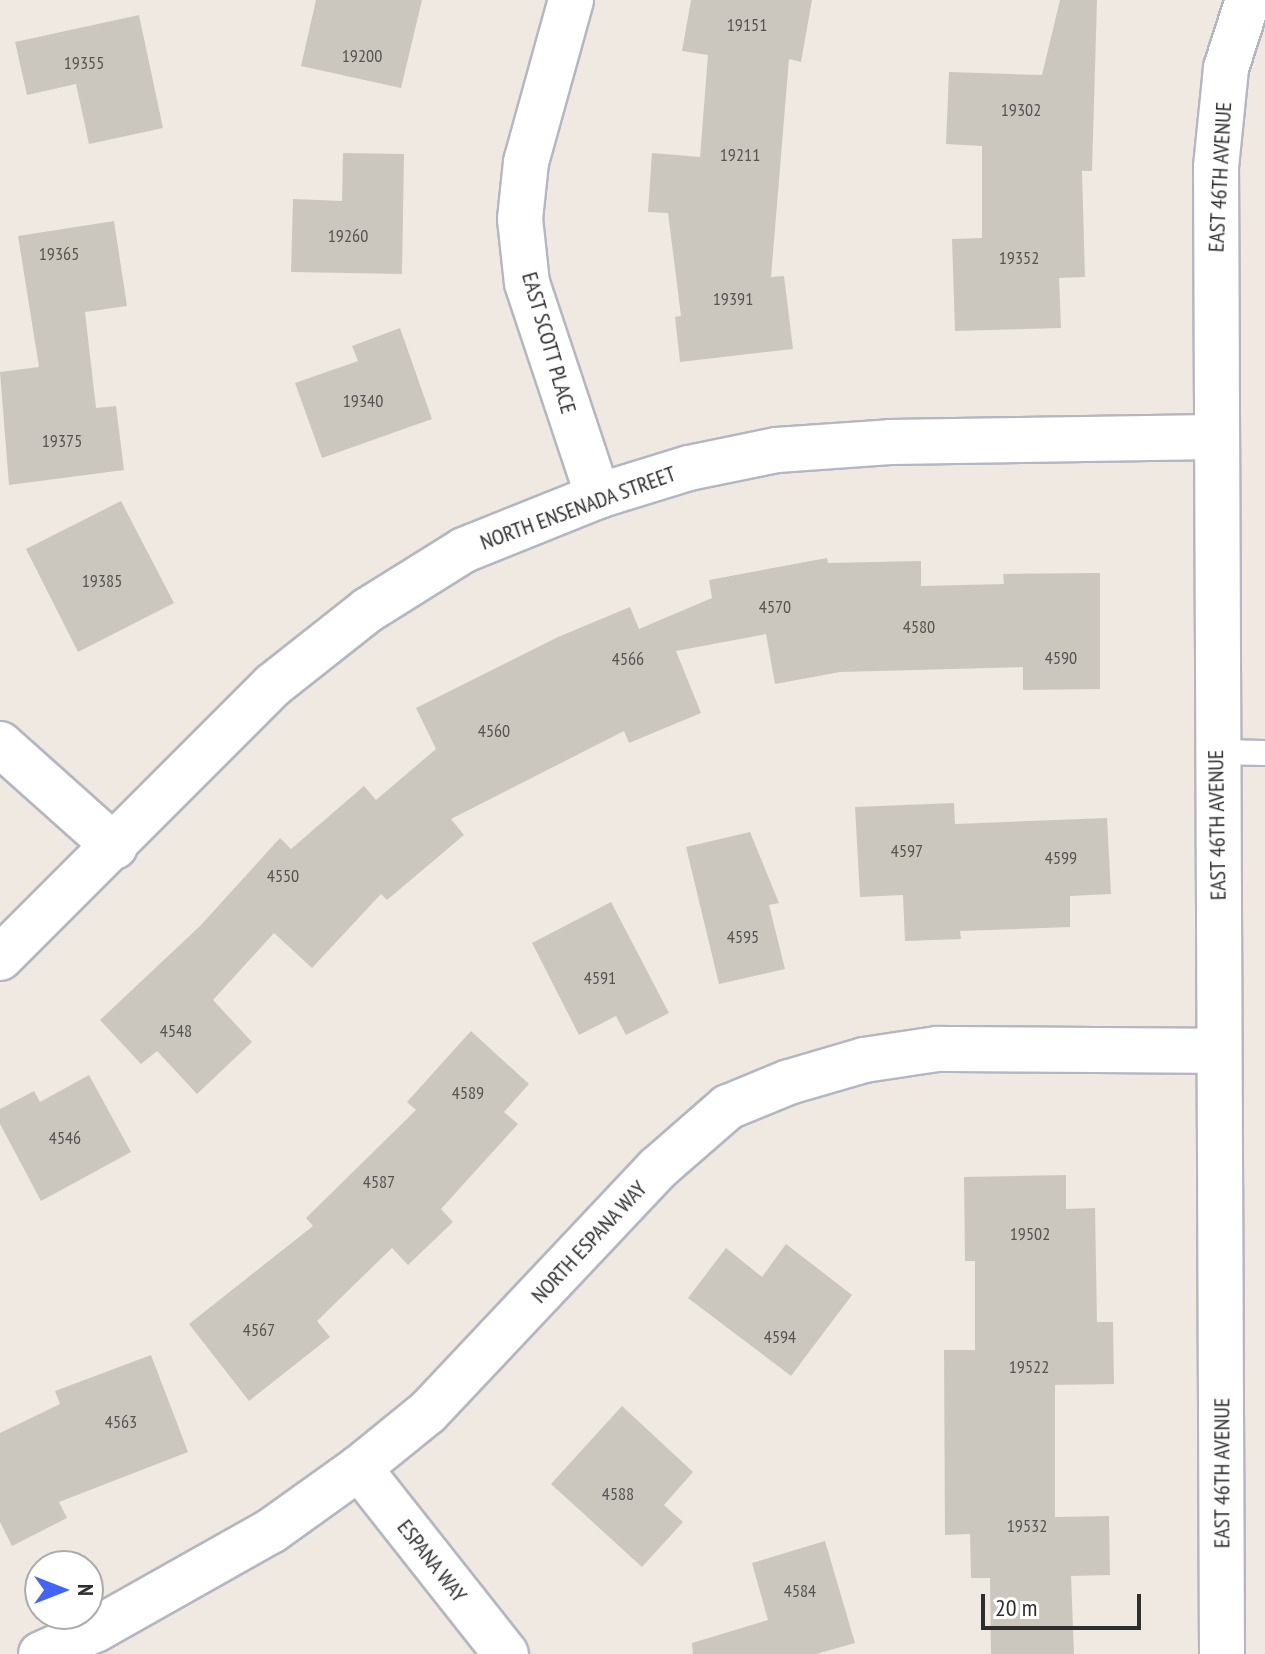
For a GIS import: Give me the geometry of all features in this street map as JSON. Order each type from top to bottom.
[{"type":"street","name":"EAST SCOTT PLACE","points":[[571,0],[526,162],[520,219],[527,283],[598,496]]},
{"type":"street","name":"EAST 46TH AVENUE","points":[[1222,1654],[1216,167],[1226,68],[1248,0]]},
{"type":"street","name":"NORTH ENSENADA STREET","points":[[0,958],[115,847],[193,759],[273,685],[368,610],[464,550],[598,496],[689,468],[777,450],[890,442],[1215,437]]},
{"type":"street","points":[[0,744],[115,847]]},
{"type":"street","name":"NORTH ESPANA WAY","points":[[41,1654],[95,1630],[271,1531],[359,1468],[428,1412],[658,1168],[728,1107],[789,1082],[864,1060],[937,1049],[1219,1051]]},
{"type":"street","name":"ESPANA WAY","points":[[359,1468],[506,1654]]},
{"type":"lane","points":[[1216,752],[1265,753]]},
{"type":"building","points":[[316,0],[422,0],[401,88],[301,66]]},
{"type":"building","points":[[691,0],[812,0],[801,62],[789,59],[771,277],[784,276],[793,349],[680,362],[675,317],[681,316],[668,213],[648,212],[652,153],[700,157],[708,55],[682,51]]},
{"type":"building","points":[[1060,0],[1097,0],[1092,171],[1082,171],[1085,277],[1059,278],[1061,328],[955,331],[952,239],[982,238],[982,146],[946,144],[949,72],[1042,75]]},
{"type":"building","points":[[139,15],[163,128],[89,144],[76,84],[27,95],[15,42]]},
{"type":"building","points":[[343,153],[404,154],[402,274],[291,272],[293,199],[342,201]]},
{"type":"building","points":[[114,221],[127,306],[85,312],[96,408],[116,406],[124,470],[9,485],[0,372],[39,367],[18,236]]},
{"type":"building","points":[[400,328],[432,419],[322,458],[295,383],[358,361],[352,346]]},
{"type":"building","points":[[121,501],[174,603],[78,652],[26,549]]},
{"type":"building","points":[[827,558],[828,563],[921,561],[921,586],[1004,584],[1003,574],[1100,573],[1100,689],[1023,690],[1023,667],[840,672],[775,684],[766,634],[676,651],[701,713],[629,743],[624,731],[451,819],[464,835],[387,900],[381,894],[312,968],[274,933],[213,1000],[252,1042],[197,1094],[157,1051],[141,1064],[100,1020],[200,926],[280,838],[291,849],[364,786],[376,800],[436,749],[416,708],[558,637],[630,607],[639,629],[712,598],[709,580]]},
{"type":"building","points":[[954,803],[955,824],[1107,818],[1111,894],[1070,896],[1070,927],[960,931],[961,939],[905,941],[903,895],[860,897],[855,807]]},
{"type":"building","points":[[750,832],[779,903],[769,905],[785,969],[719,984],[686,847]]},
{"type":"building","points":[[611,902],[669,1013],[626,1035],[616,1016],[579,1035],[532,943]]},
{"type":"building","points":[[471,1031],[529,1084],[504,1112],[518,1124],[441,1209],[453,1222],[408,1265],[392,1248],[317,1321],[330,1337],[249,1401],[189,1324],[313,1226],[306,1218],[416,1110],[407,1102]]},
{"type":"building","points":[[89,1075],[131,1152],[41,1201],[0,1124],[0,1109],[34,1091],[40,1102]]},
{"type":"building","points":[[1066,1175],[1066,1209],[1095,1208],[1097,1322],[1113,1322],[1114,1384],[1055,1385],[1055,1517],[1109,1516],[1110,1575],[1071,1576],[1074,1654],[991,1654],[990,1578],[971,1578],[970,1534],[945,1535],[944,1350],[975,1350],[975,1261],[965,1261],[964,1177]]},
{"type":"building","points":[[786,1244],[852,1295],[791,1376],[688,1298],[726,1248],[762,1277]]},
{"type":"building","points":[[151,1355],[188,1452],[59,1502],[67,1518],[12,1546],[0,1522],[0,1433],[60,1404],[55,1391]]},
{"type":"building","points":[[622,1406],[693,1472],[664,1505],[683,1522],[642,1567],[551,1484]]},
{"type":"building","points":[[825,1541],[855,1643],[816,1654],[693,1654],[692,1643],[768,1620],[752,1563]]}]
